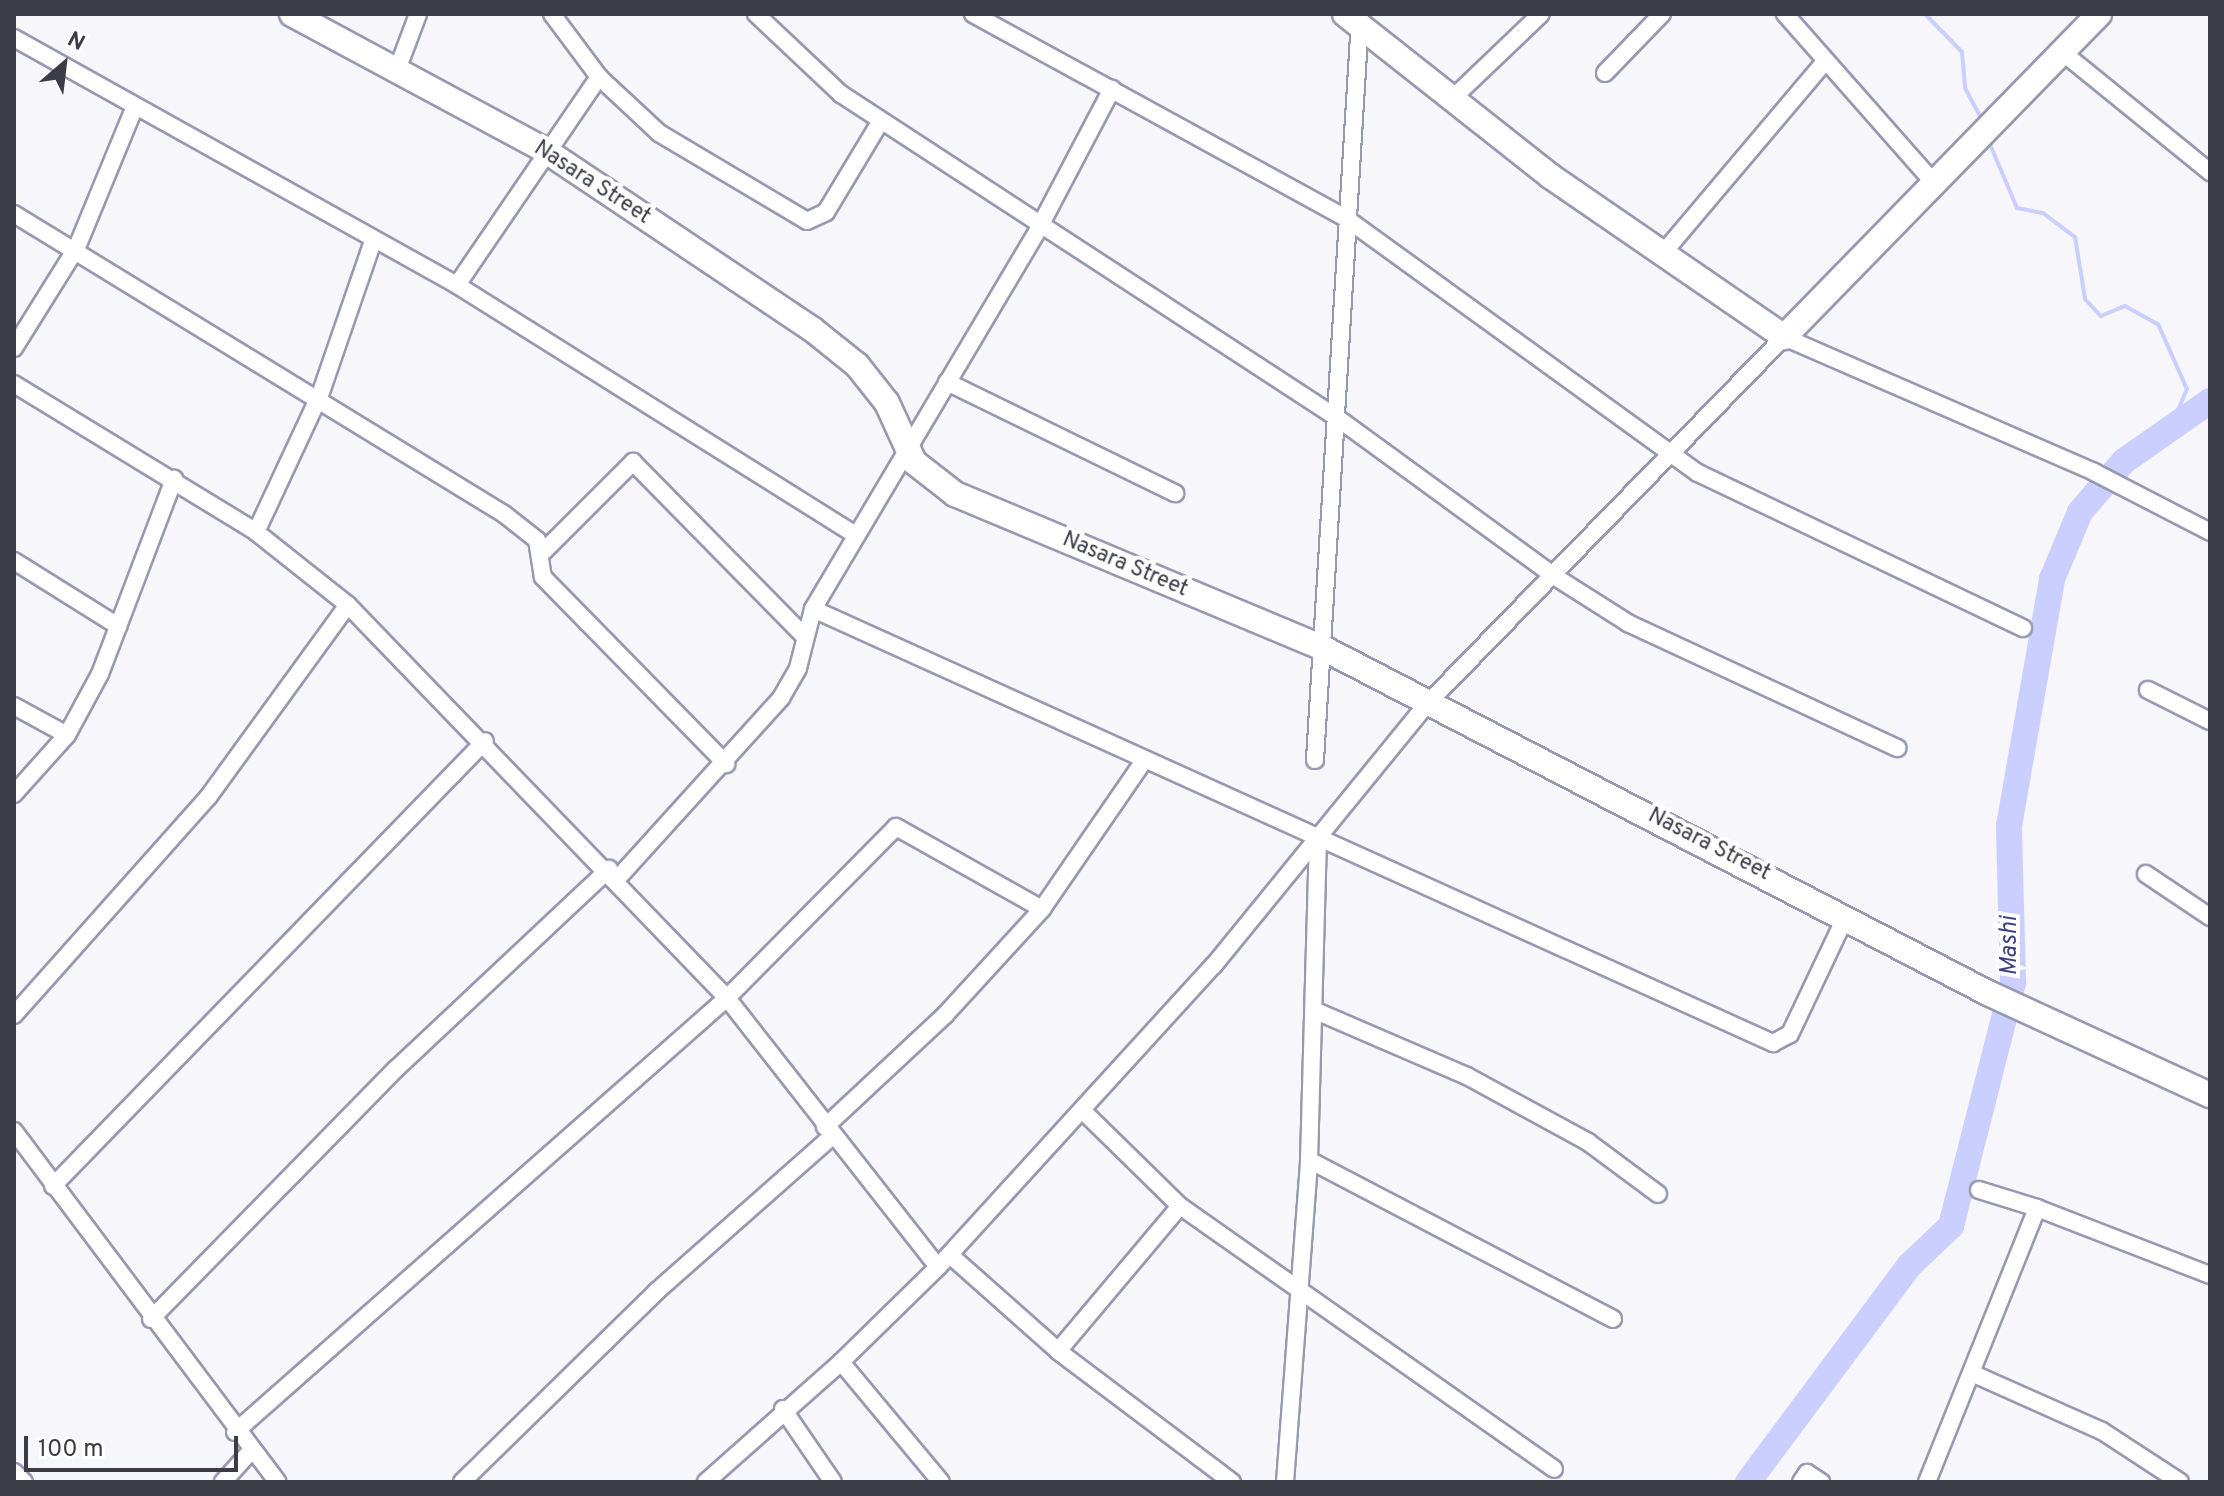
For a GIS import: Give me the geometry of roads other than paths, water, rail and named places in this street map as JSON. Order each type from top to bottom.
[{"type":"street","name":"Nasara Street","points":[[292,14],[543,149],[857,365],[887,403],[906,449],[955,494],[1321,647],[1846,916],[1988,993],[2210,1095]]},
{"type":"street","points":[[397,70],[418,14]]},
{"type":"street","points":[[552,14],[599,77],[659,133],[807,221],[826,212],[881,121]]},
{"type":"street","points":[[756,14],[881,121],[1336,417],[1554,576],[1628,623],[1897,748]]},
{"type":"street","points":[[973,14],[1347,219],[1666,453],[1770,511],[2023,628]]},
{"type":"street","points":[[1454,97],[1541,14]]},
{"type":"street","points":[[1605,73],[1662,14]]},
{"type":"street","points":[[1785,14],[1824,63],[1936,185]]},
{"type":"street","points":[[716,1478],[783,1409],[841,1362],[944,1261],[1084,1112],[1427,704],[1554,576],[1666,453],[1997,126],[2066,55],[2099,14]]},
{"type":"street","points":[[1355,17],[1550,176],[1784,337],[2094,472],[2133,495],[2210,532]]},
{"type":"street","points":[[1315,760],[1347,219],[1355,17]]},
{"type":"street","points":[[14,38],[372,244],[457,285],[856,535]]},
{"type":"street","points":[[2066,55],[2210,172]]},
{"type":"street","points":[[1664,252],[1824,63]]},
{"type":"street","points":[[457,285],[543,149],[599,77]]},
{"type":"street","points":[[151,1319],[397,1068],[614,874],[726,764],[781,698],[813,609],[1040,226],[1112,89]]},
{"type":"street","points":[[14,348],[77,247],[134,109]]},
{"type":"street","points":[[14,214],[77,247],[320,395],[504,514],[542,553],[543,577],[726,764]]},
{"type":"street","points":[[256,532],[320,395],[372,244]]},
{"type":"street","points":[[947,382],[1175,493]]},
{"type":"street","points":[[14,384],[174,479],[256,532],[348,605],[614,874],[727,998],[828,1132],[944,1261],[1232,1482]]},
{"type":"street","points":[[542,553],[633,462],[805,637]]},
{"type":"street","points":[[14,794],[67,735],[118,626],[174,479]]},
{"type":"street","points":[[14,561],[118,626]]},
{"type":"street","points":[[14,1015],[209,796],[348,605]]},
{"type":"street","points":[[813,609],[1143,762],[1318,837],[1773,1043],[1790,1034],[1846,916]]},
{"type":"street","points":[[2148,690],[2210,721]]},
{"type":"street","points":[[14,706],[67,735]]},
{"type":"street","points":[[53,1186],[485,741]]},
{"type":"street","points":[[462,1482],[657,1291],[828,1132],[945,1015],[1042,909],[1143,762]]},
{"type":"street","points":[[235,1432],[727,998],[896,827],[1042,909]]},
{"type":"street","points":[[1285,1482],[1309,1160],[1316,1011],[1318,837]]},
{"type":"street","points":[[2146,874],[2210,917]]},
{"type":"street","points":[[1316,1011],[1467,1076],[1588,1142],[1658,1194]]},
{"type":"street","points":[[1084,1112],[1180,1206],[1554,1469]]},
{"type":"street","points":[[14,1131],[250,1452],[278,1482]]},
{"type":"street","points":[[1309,1160],[1613,1319]]},
{"type":"street","points":[[1979,1190],[2037,1208],[2210,1275]]},
{"type":"street","points":[[1058,1351],[1180,1206]]},
{"type":"street","points":[[1927,1482],[1976,1375],[2037,1208]]},
{"type":"street","points":[[841,1362],[941,1482]]},
{"type":"street","points":[[1976,1375],[2102,1431],[2180,1482]]},
{"type":"street","points":[[783,1409],[833,1482]]},
{"type":"street","points":[[223,1482],[250,1452]]},
{"type":"street","points":[[14,1472],[24,1482]]},
{"type":"street","points":[[1801,1482],[1807,1473],[1821,1482]]},
{"type":"waterway","points":[[1925,14],[1962,52],[1965,88],[1983,122]]},
{"type":"waterway","points":[[1989,142],[2017,208],[2043,213],[2075,237],[2085,299],[2101,316],[2125,306],[2158,324],[2187,389],[2172,425]]},
{"type":"waterway","name":"Mashi","points":[[1748,1482],[1910,1265],[1951,1226],[2013,982],[2009,826],[2052,579],[2080,512],[2124,461],[2210,401]]}]
